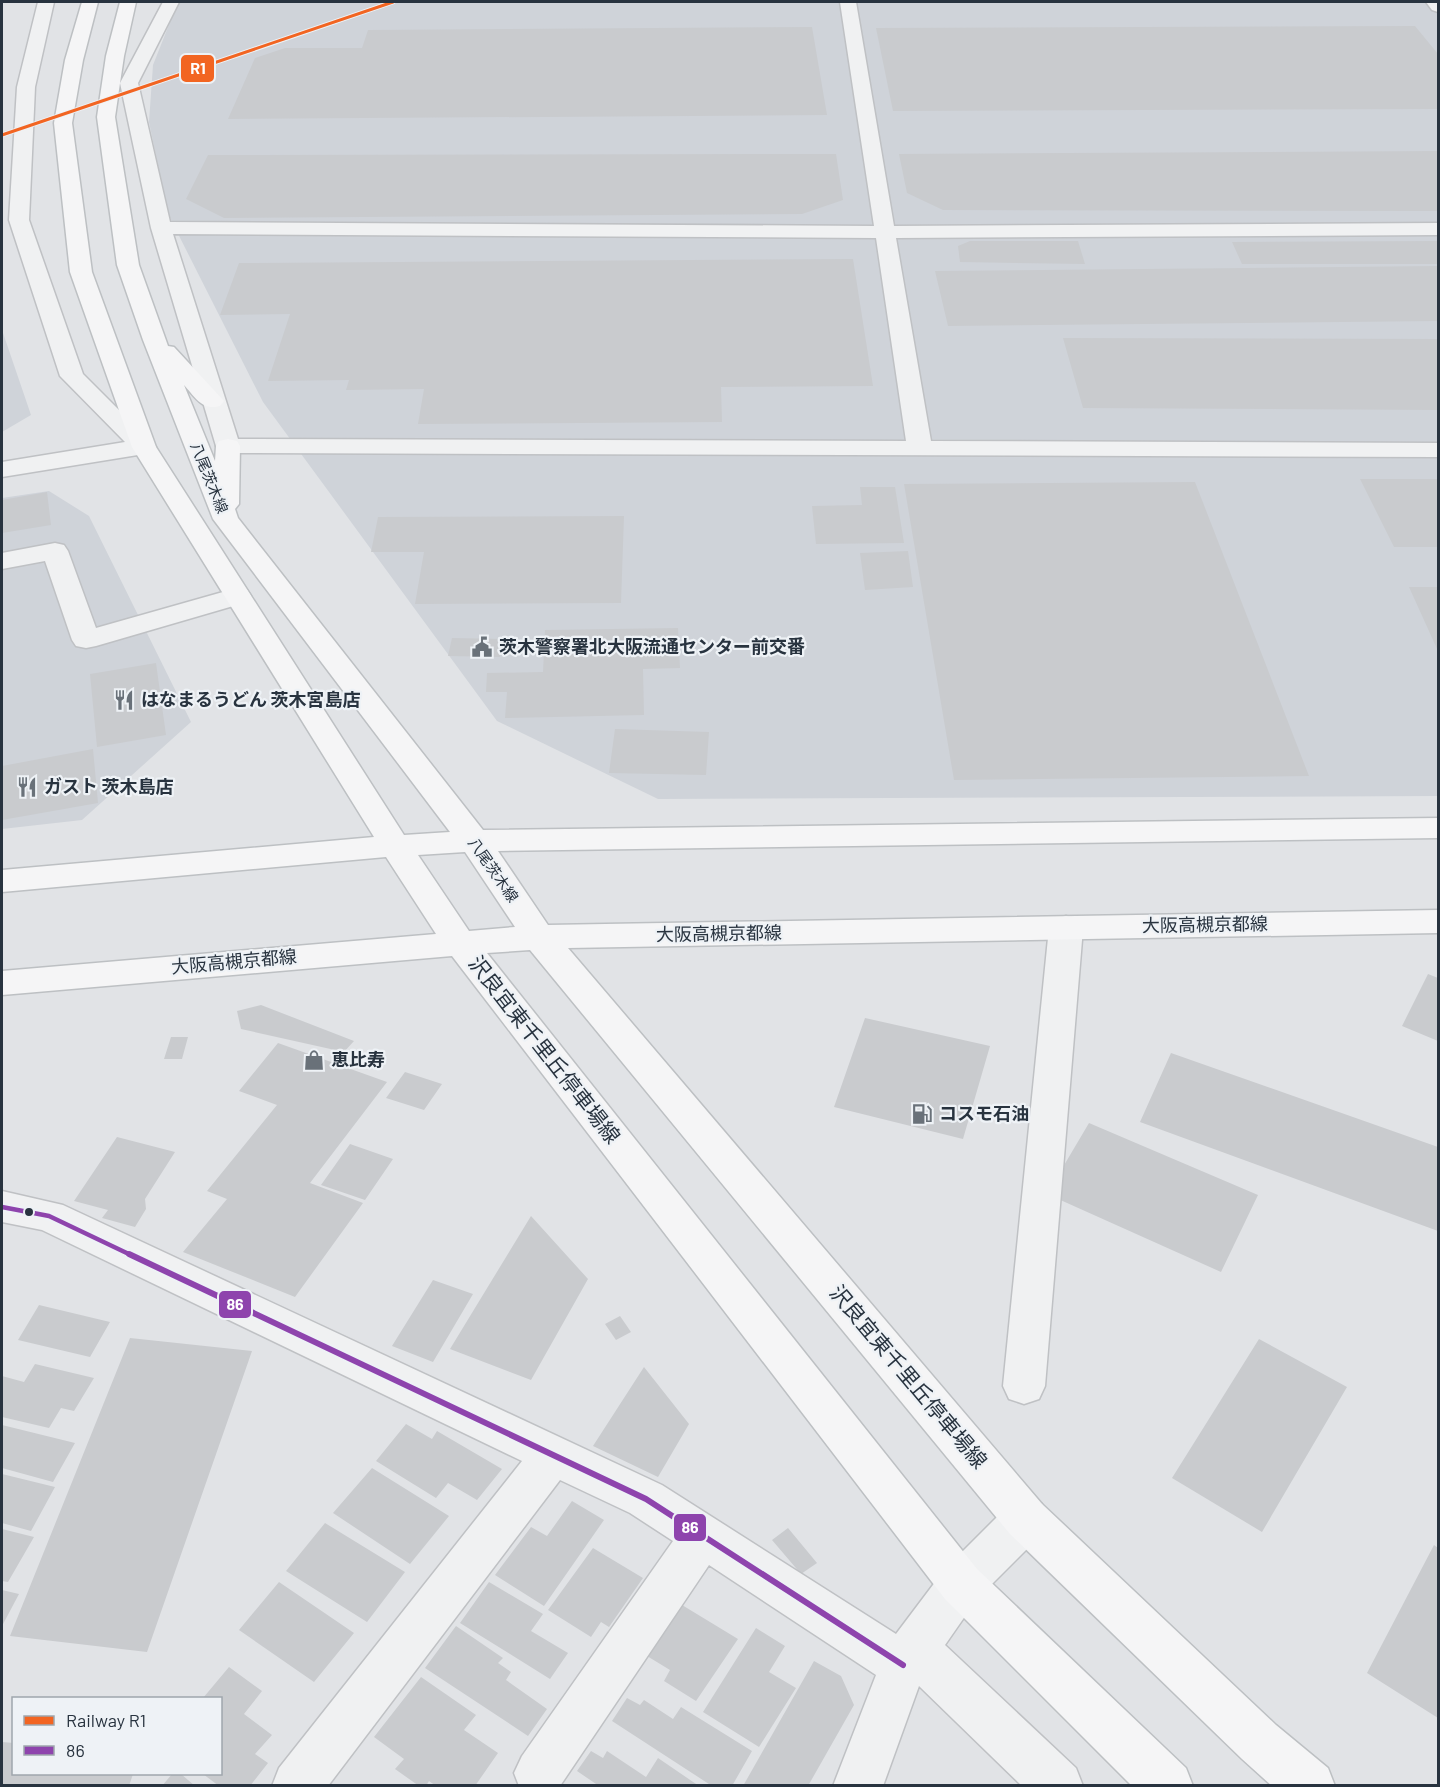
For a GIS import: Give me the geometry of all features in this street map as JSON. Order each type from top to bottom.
[{"type":"main road","name":"八尾茨木線","points":[[90,2],[74,60],[63,123],[81,272],[144,447],[395,846],[459,942]]},
{"type":"main road","name":"八尾茨木線","points":[[128,2],[115,56],[106,117],[128,265],[154,340],[226,519],[474,841],[539,937]]},
{"type":"main road","points":[[154,340],[212,401]]},
{"type":"main road","points":[[226,519],[228,446]]},
{"type":"main road","points":[[2,881],[474,841],[1438,828]]},
{"type":"main road","name":"大阪高槻京都線","points":[[2,983],[459,942],[539,937],[1438,921]]},
{"type":"main road","name":"沢良宜東千里丘停車場線","points":[[539,937],[1026,1519],[1259,1742],[1310,1785]]},
{"type":"main road","name":"沢良宜東千里丘停車場線","points":[[459,942],[962,1584],[1168,1785]]},
{"type":"street","points":[[46,2],[26,87],[19,220],[72,376],[144,447]]},
{"type":"street","points":[[171,2],[129,83],[162,228],[212,401],[228,446],[1438,450]]},
{"type":"street","points":[[848,2],[920,450]]},
{"type":"street","points":[[1434,2],[1438,7]]},
{"type":"street","points":[[162,228],[885,232],[1438,229]]},
{"type":"street","points":[[2,469],[144,447]]},
{"type":"street","points":[[2,561],[55,551],[86,639],[237,596]]},
{"type":"street","points":[[1024,1386],[1066,928]]},
{"type":"street","points":[[2,1207],[49,1216],[646,1499],[703,1536],[908,1657],[1058,1785]]},
{"type":"street","points":[[297,1785],[553,1455]]},
{"type":"street","points":[[858,1785],[908,1657],[962,1584],[1026,1519]]},
{"type":"street","points":[[539,1773],[703,1536]]},
{"type":"shaded area","points":[[178,2],[1438,2],[1438,796],[658,799],[497,721],[263,402],[168,214],[149,122],[153,65]]},
{"type":"shaded area","points":[[2,330],[31,415],[2,432]]},
{"type":"shaded area","points":[[49,491],[89,516],[191,722],[82,820],[2,829],[2,498]]},
{"type":"building","points":[[1415,26],[1438,54],[1438,109],[893,111],[876,28]]},
{"type":"building","points":[[812,27],[827,115],[228,119],[255,58],[285,48],[362,48],[368,30]]},
{"type":"building","points":[[1438,151],[1438,211],[943,210],[907,193],[899,154]]},
{"type":"building","points":[[836,154],[843,200],[802,214],[224,218],[186,199],[208,155]]},
{"type":"building","points":[[970,241],[1078,241],[1085,264],[960,262],[958,246]]},
{"type":"building","points":[[1438,241],[1438,264],[1242,264],[1232,242]]},
{"type":"building","points":[[853,259],[873,386],[721,387],[722,422],[418,424],[424,389],[346,390],[349,380],[268,381],[290,314],[220,315],[239,263]]},
{"type":"building","points":[[1438,266],[1438,321],[948,326],[935,271]]},
{"type":"building","points":[[1063,338],[1438,339],[1438,410],[1083,408]]},
{"type":"building","points":[[1360,479],[1438,479],[1438,547],[1394,547]]},
{"type":"building","points":[[1195,482],[1309,776],[954,780],[904,484]]},
{"type":"building","points":[[860,487],[895,487],[904,543],[816,544],[812,506],[862,505]]},
{"type":"building","points":[[47,492],[51,525],[2,533],[2,500]]},
{"type":"building","points":[[624,516],[621,603],[415,604],[424,552],[371,552],[378,517]]},
{"type":"building","points":[[908,551],[913,587],[865,590],[860,553]]},
{"type":"building","points":[[1409,587],[1438,587],[1438,651]]},
{"type":"building","points":[[678,628],[680,668],[643,669],[644,715],[505,718],[507,692],[486,692],[487,673],[543,672],[545,630]]},
{"type":"building","points":[[452,638],[503,639],[500,657],[448,656]]},
{"type":"building","points":[[156,663],[166,735],[97,747],[90,674]]},
{"type":"building","points":[[615,729],[709,732],[706,775],[609,773]]},
{"type":"building","points":[[93,749],[98,803],[2,820],[2,766]]},
{"type":"building","points":[[1428,974],[1438,978],[1438,1041],[1402,1026]]},
{"type":"building","points":[[261,1005],[354,1041],[344,1052],[241,1029],[237,1011]]},
{"type":"building","points":[[865,1018],[990,1046],[963,1139],[834,1107]]},
{"type":"building","points":[[171,1037],[188,1037],[182,1059],[164,1059]]},
{"type":"building","points":[[278,1043],[387,1082],[310,1183],[363,1203],[295,1297],[183,1252],[227,1199],[207,1191],[277,1105],[239,1091]]},
{"type":"building","points":[[1171,1053],[1438,1147],[1438,1231],[1140,1122]]},
{"type":"building","points":[[405,1072],[442,1084],[424,1110],[386,1098]]},
{"type":"building","points":[[1089,1123],[1258,1195],[1221,1272],[1047,1194]]},
{"type":"building","points":[[117,1137],[175,1152],[145,1199],[146,1209],[135,1227],[102,1218],[108,1210],[74,1201]]},
{"type":"building","points":[[350,1144],[393,1159],[365,1200],[321,1185]]},
{"type":"building","points":[[531,1216],[588,1279],[531,1380],[450,1349]]},
{"type":"building","points":[[433,1280],[473,1294],[433,1362],[392,1346]]},
{"type":"building","points":[[39,1305],[110,1322],[90,1357],[18,1340]]},
{"type":"building","points":[[620,1316],[631,1332],[616,1340],[605,1324]]},
{"type":"building","points":[[130,1338],[252,1351],[147,1652],[10,1636]]},
{"type":"building","points":[[1259,1339],[1347,1387],[1262,1532],[1172,1478]]},
{"type":"building","points":[[35,1364],[94,1378],[74,1411],[61,1408],[49,1428],[2,1417],[2,1376],[24,1382]]},
{"type":"building","points":[[644,1367],[689,1424],[658,1477],[593,1446]]},
{"type":"building","points":[[406,1424],[432,1439],[437,1431],[502,1469],[477,1500],[448,1483],[436,1498],[376,1461]]},
{"type":"building","points":[[2,1425],[75,1443],[53,1482],[2,1468]]},
{"type":"building","points":[[372,1468],[449,1516],[410,1564],[333,1513]]},
{"type":"building","points":[[2,1474],[55,1487],[31,1531],[2,1523]]},
{"type":"building","points":[[572,1501],[604,1520],[544,1606],[495,1575],[531,1527],[547,1536]]},
{"type":"building","points":[[325,1523],[405,1572],[367,1622],[286,1571]]},
{"type":"building","points":[[788,1528],[817,1563],[801,1574],[772,1540]]},
{"type":"building","points":[[2,1529],[34,1537],[8,1582],[2,1581]]},
{"type":"building","points":[[1434,1545],[1438,1548],[1438,1718],[1367,1673]]},
{"type":"building","points":[[593,1548],[643,1578],[609,1627],[601,1622],[591,1637],[548,1610]]},
{"type":"building","points":[[279,1582],[354,1633],[314,1682],[239,1630]]},
{"type":"building","points":[[489,1582],[543,1614],[531,1631],[568,1653],[550,1679],[460,1623]]},
{"type":"building","points":[[2,1590],[19,1594],[2,1626]]},
{"type":"building","points":[[682,1605],[738,1639],[696,1701],[664,1681],[670,1670],[647,1656]]},
{"type":"building","points":[[456,1626],[503,1658],[498,1663],[511,1672],[506,1680],[547,1709],[528,1736],[425,1668]]},
{"type":"building","points":[[756,1628],[785,1646],[769,1672],[796,1688],[759,1747],[703,1712]]},
{"type":"building","points":[[814,1661],[841,1676],[854,1705],[808,1786],[743,1786]]},
{"type":"building","points":[[229,1667],[262,1691],[244,1714],[272,1735],[255,1754],[268,1763],[250,1786],[219,1786],[204,1775],[222,1775],[222,1697],[204,1697]]},
{"type":"building","points":[[421,1677],[476,1715],[464,1730],[498,1753],[475,1786],[436,1786],[429,1781],[426,1786],[419,1786],[395,1769],[404,1759],[374,1737]]},
{"type":"building","points":[[627,1698],[640,1705],[644,1700],[673,1719],[681,1707],[752,1751],[732,1786],[712,1786],[612,1721]]},
{"type":"building","points":[[2,1742],[12,1743],[12,1775],[133,1775],[129,1786],[2,1786]]},
{"type":"building","points":[[591,1751],[603,1758],[607,1751],[646,1777],[658,1758],[699,1786],[599,1786],[577,1771]]},
{"type":"building","points":[[171,1775],[182,1775],[195,1786],[162,1786]]},
{"type":"rail line","name":"R1","points":[[2,135],[393,2]]},
{"type":"transit line","name":"86","points":[[2,1207],[49,1216],[646,1499],[903,1665]]},
{"type":"place","name":"茨木警察署北大阪流通センター前交番","points":[[482,647]]},
{"type":"place","name":"はなまるうどん 茨木宮島店","points":[[124,700]]},
{"type":"place","name":"ガスト 茨木島店","points":[[27,787]]},
{"type":"place","name":"恵比寿","points":[[314,1060]]},
{"type":"place","name":"コスモ石油","points":[[922,1114]]}]
